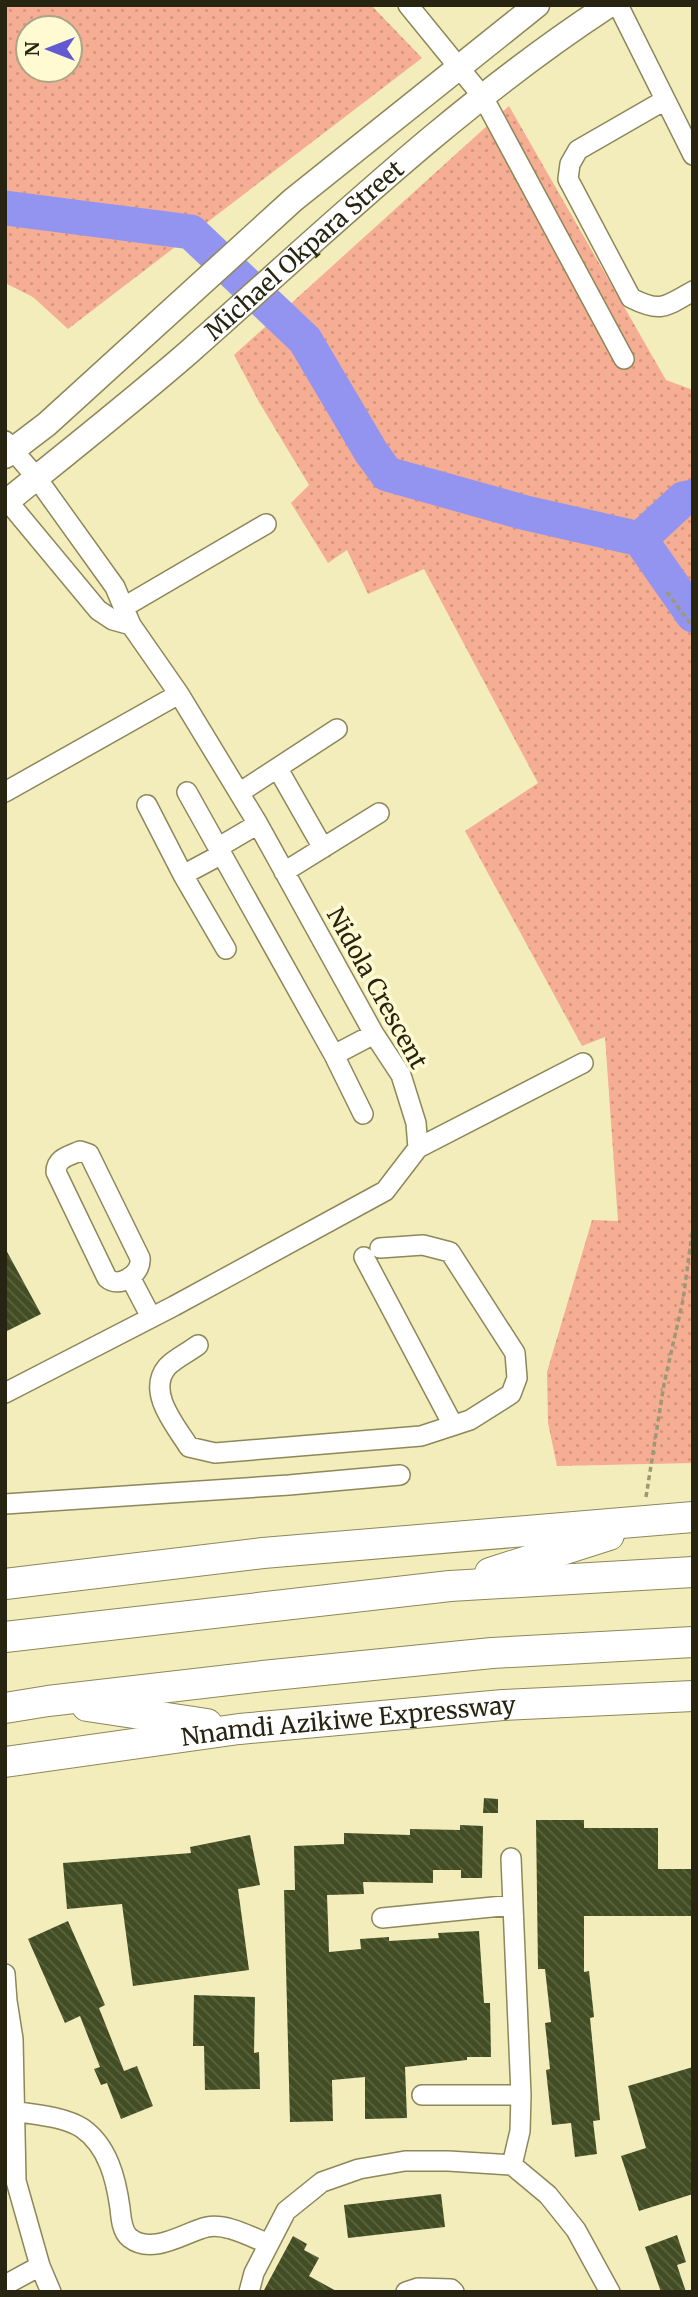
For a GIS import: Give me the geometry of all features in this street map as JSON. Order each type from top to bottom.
[{"type":"highway","points":[[5,1584],[263,1553],[693,1517]]},
{"type":"highway","points":[[450,1586],[650,1519]]},
{"type":"highway","points":[[5,1637],[450,1586],[693,1572]]},
{"type":"highway","points":[[5,1708],[48,1700],[492,1653],[693,1642]]},
{"type":"highway","name":"Nnamdi Azikiwe Expressway","points":[[5,1762],[239,1729],[503,1705],[693,1696]]},
{"type":"highway","points":[[48,1700],[239,1729]]},
{"type":"main road","name":"Michael Okpara Street","points":[[8,449],[47,424],[293,200],[537,5]]},
{"type":"main road","name":"Michael Okpara Street","points":[[6,501],[187,353],[320,234],[483,97],[549,45],[609,5]]},
{"type":"street","points":[[408,5],[483,97],[624,359]]},
{"type":"street","points":[[618,5],[693,155]]},
{"type":"street","points":[[665,100],[578,150],[570,164],[568,179],[631,298],[647,306],[663,308],[693,291]]},
{"type":"street","name":"Nidola Crescent","points":[[8,449],[36,477],[115,587],[127,616],[179,694],[258,824],[374,1034],[401,1075],[416,1123],[418,1148]]},
{"type":"street","points":[[6,501],[98,610],[113,620],[127,616],[266,524]]},
{"type":"street","points":[[5,792],[179,694]]},
{"type":"street","points":[[239,793],[337,729]]},
{"type":"street","points":[[278,769],[323,848]]},
{"type":"street","points":[[187,792],[334,1055],[363,1114]]},
{"type":"street","points":[[147,805],[183,875],[226,949]]},
{"type":"street","points":[[284,872],[379,813]]},
{"type":"street","points":[[183,875],[258,824]]},
{"type":"street","points":[[334,1055],[374,1034]]},
{"type":"street","points":[[5,1394],[385,1191],[418,1148],[583,1063]]},
{"type":"street","points":[[80,1151],[89,1154],[140,1258],[138,1271],[130,1277],[118,1283],[112,1283],[107,1278],[56,1172],[59,1161],[80,1151]]},
{"type":"street","points":[[198,1345],[166,1367],[159,1384],[164,1407],[189,1447],[215,1452],[421,1436],[470,1420],[511,1394],[517,1378],[514,1353],[450,1252],[423,1245],[372,1252],[453,1425]]},
{"type":"street","points":[[130,1277],[151,1317]]},
{"type":"street","points":[[5,1504],[400,1475]]},
{"type":"street","points":[[511,1858],[521,2095],[520,2131],[512,2165]]},
{"type":"street","points":[[382,1918],[513,1905]]},
{"type":"street","points":[[5,1974],[13,2039],[14,2112],[10,2181],[51,2292]]},
{"type":"street","points":[[422,2095],[521,2095]]},
{"type":"street","points":[[14,2112],[60,2119],[81,2128],[104,2150],[118,2189],[122,2226],[128,2237],[139,2243],[165,2243],[207,2227],[221,2227],[269,2244]]},
{"type":"street","points":[[249,2292],[254,2273],[286,2211],[322,2182],[359,2169],[405,2161],[512,2165],[548,2195],[576,2230],[610,2292]]},
{"type":"street","points":[[5,2285],[40,2266]]},
{"type":"street","points":[[406,2292],[418,2288],[454,2292]]},
{"type":"path","points":[[667,592],[693,626]]},
{"type":"path","points":[[650,1519],[664,1384],[684,1300],[693,1226]]},
{"type":"shaded area","points":[[5,5],[371,5],[422,58],[68,329],[33,297],[5,283]]},
{"type":"shaded area","points":[[509,106],[666,380],[693,390],[693,1463],[557,1466],[548,1423],[547,1372],[592,1220],[618,1221],[605,1037],[582,1046],[465,831],[538,783],[424,569],[368,594],[347,550],[328,563],[291,503],[309,485],[234,355]]},
{"type":"building","points":[[5,1248],[41,1314],[5,1332]]},
{"type":"building","points":[[484,1798],[498,1799],[498,1813],[483,1813]]},
{"type":"building","points":[[536,1820],[584,1820],[584,1828],[658,1828],[658,1869],[693,1869],[693,1916],[584,1916],[584,1972],[589,1971],[594,2017],[590,2018],[600,2120],[593,2121],[597,2154],[575,2157],[571,2123],[552,2125],[546,2070],[550,2069],[545,2023],[551,2022],[545,1969],[538,1969]]},
{"type":"building","points":[[460,1825],[483,1826],[482,1878],[461,1878],[461,1870],[433,1870],[433,1883],[363,1882],[364,1894],[327,1895],[329,1952],[361,1949],[360,1939],[389,1937],[389,1941],[439,1938],[438,1933],[479,1931],[484,2003],[490,2003],[491,2057],[467,2057],[467,2060],[405,2067],[407,2118],[365,2119],[365,2077],[332,2080],[333,2121],[290,2122],[284,1890],[295,1890],[294,1846],[344,1844],[344,1833],[410,1835],[410,1829],[460,1830]]},
{"type":"building","points":[[250,1835],[260,1885],[238,1889],[249,1970],[133,1986],[122,1904],[67,1909],[63,1863],[191,1853],[190,1847]]},
{"type":"building","points":[[68,1921],[105,2005],[99,2008],[124,2071],[137,2066],[153,2106],[121,2119],[107,2083],[101,2085],[94,2069],[100,2067],[80,2016],[65,2023],[28,1939]]},
{"type":"building","points":[[194,1995],[255,1997],[254,2053],[259,2052],[260,2089],[205,2090],[204,2046],[193,2046]]},
{"type":"building","points":[[693,2067],[693,2194],[639,2211],[621,2156],[646,2148],[628,2086]]},
{"type":"building","points":[[441,2194],[445,2227],[348,2238],[344,2205]]},
{"type":"building","points":[[677,2235],[686,2262],[677,2265],[686,2292],[661,2292],[645,2247]]},
{"type":"building","points":[[293,2236],[307,2244],[304,2250],[319,2258],[309,2276],[338,2292],[263,2292]]},
{"type":"waterway","points":[[5,208],[191,232],[305,340],[371,452],[387,474],[526,513],[640,539]]},
{"type":"waterway","points":[[640,539],[683,499],[693,497]]},
{"type":"waterway","points":[[640,539],[693,615]]}]
